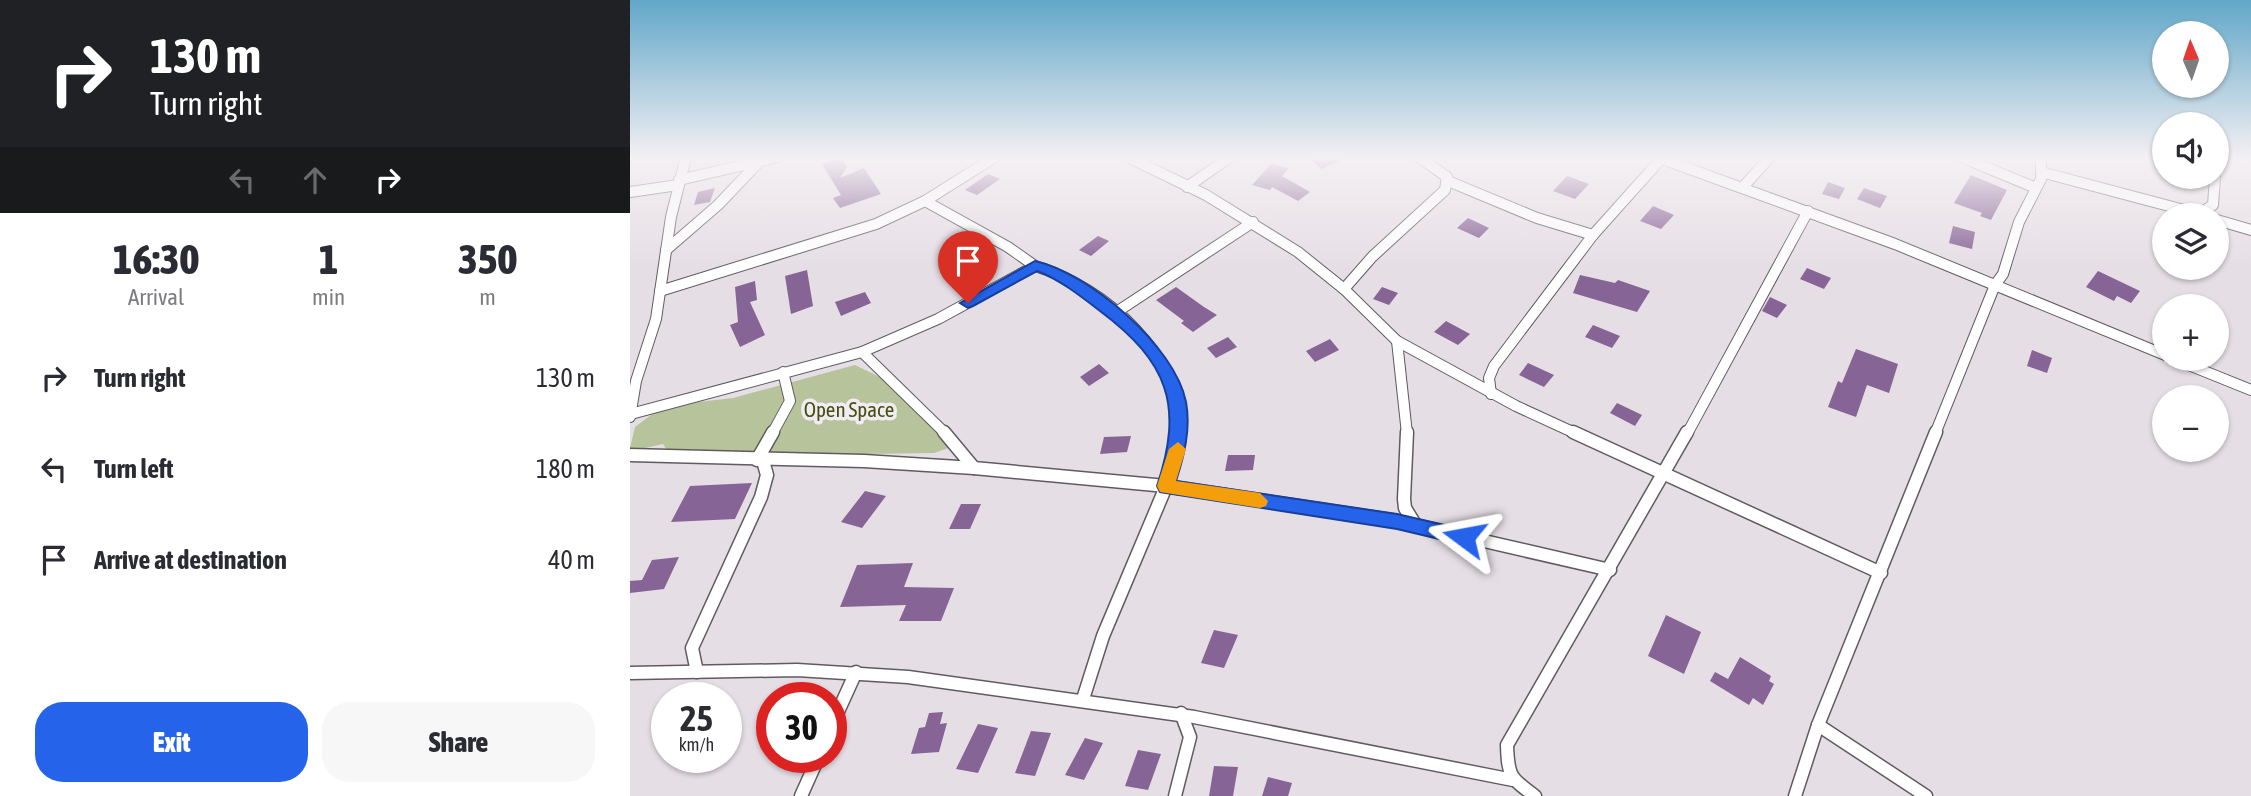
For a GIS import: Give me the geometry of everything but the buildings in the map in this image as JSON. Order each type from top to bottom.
[{"type":"street","points":[[676,194],[656,319],[636,381],[631,416],[862,352],[938,319],[1035,266]]},
{"type":"street","points":[[666,250],[728,194]]},
{"type":"street","points":[[660,291],[876,224],[936,194]]},
{"type":"street","points":[[1200,194],[1253,222],[1298,252],[1344,289],[1396,341],[1491,394],[1881,573]]},
{"type":"street","points":[[1344,289],[1372,257],[1440,194]]},
{"type":"street","points":[[1479,194],[1527,214],[1593,235]]},
{"type":"street","points":[[1491,394],[1489,378],[1494,366],[1593,235],[1628,194]]},
{"type":"street","points":[[1762,194],[2152,350]]},
{"type":"street","points":[[1795,796],[1818,725],[1995,285],[2003,274],[2019,222],[2033,194]]},
{"type":"street","points":[[2129,194],[2159,203]]},
{"type":"street","points":[[925,201],[1008,247],[1035,266],[1045,268],[1115,313],[1154,351],[1178,401],[1178,448],[1166,486],[1092,663],[1083,699]]},
{"type":"street","points":[[1523,790],[1508,769],[1507,745],[1533,695],[1610,570],[1808,211]]},
{"type":"street","points":[[1115,313],[1253,222]]},
{"type":"street","points":[[2229,224],[2251,230]]},
{"type":"street","points":[[1396,341],[1407,430],[1404,499],[1405,508],[1416,526]]},
{"type":"street","points":[[862,352],[941,428],[974,468]]},
{"type":"street","points":[[2204,371],[2251,390]]},
{"type":"street","points":[[760,461],[790,401],[783,372]]},
{"type":"street","points":[[630,455],[760,461],[864,461],[1166,486],[1416,526],[1610,570]]},
{"type":"street","points":[[697,671],[692,648],[761,497],[767,475],[760,461]]},
{"type":"street","points":[[847,692],[856,672]]},
{"type":"street","points":[[630,673],[856,672],[1083,699],[1181,713],[1523,790]]},
{"type":"street","points":[[1175,796],[1190,737],[1181,713]]},
{"type":"street","points":[[1818,725],[1926,796]]},
{"type":"street","points":[[801,796],[811,773]]},
{"type":"green space","name":"Open Space","points":[[855,365],[894,384],[954,446],[934,453],[671,457],[663,444],[641,449],[630,448],[635,427],[663,406],[733,398]]},
{"type":"slow traffic","points":[[1178,449],[1166,486],[1260,501]]},
{"type":"route","points":[[968,303],[1035,266],[1045,268],[1091,296],[1136,330],[1154,351],[1167,373],[1178,401],[1178,448],[1166,486],[1397,521],[1464,537]]}]
